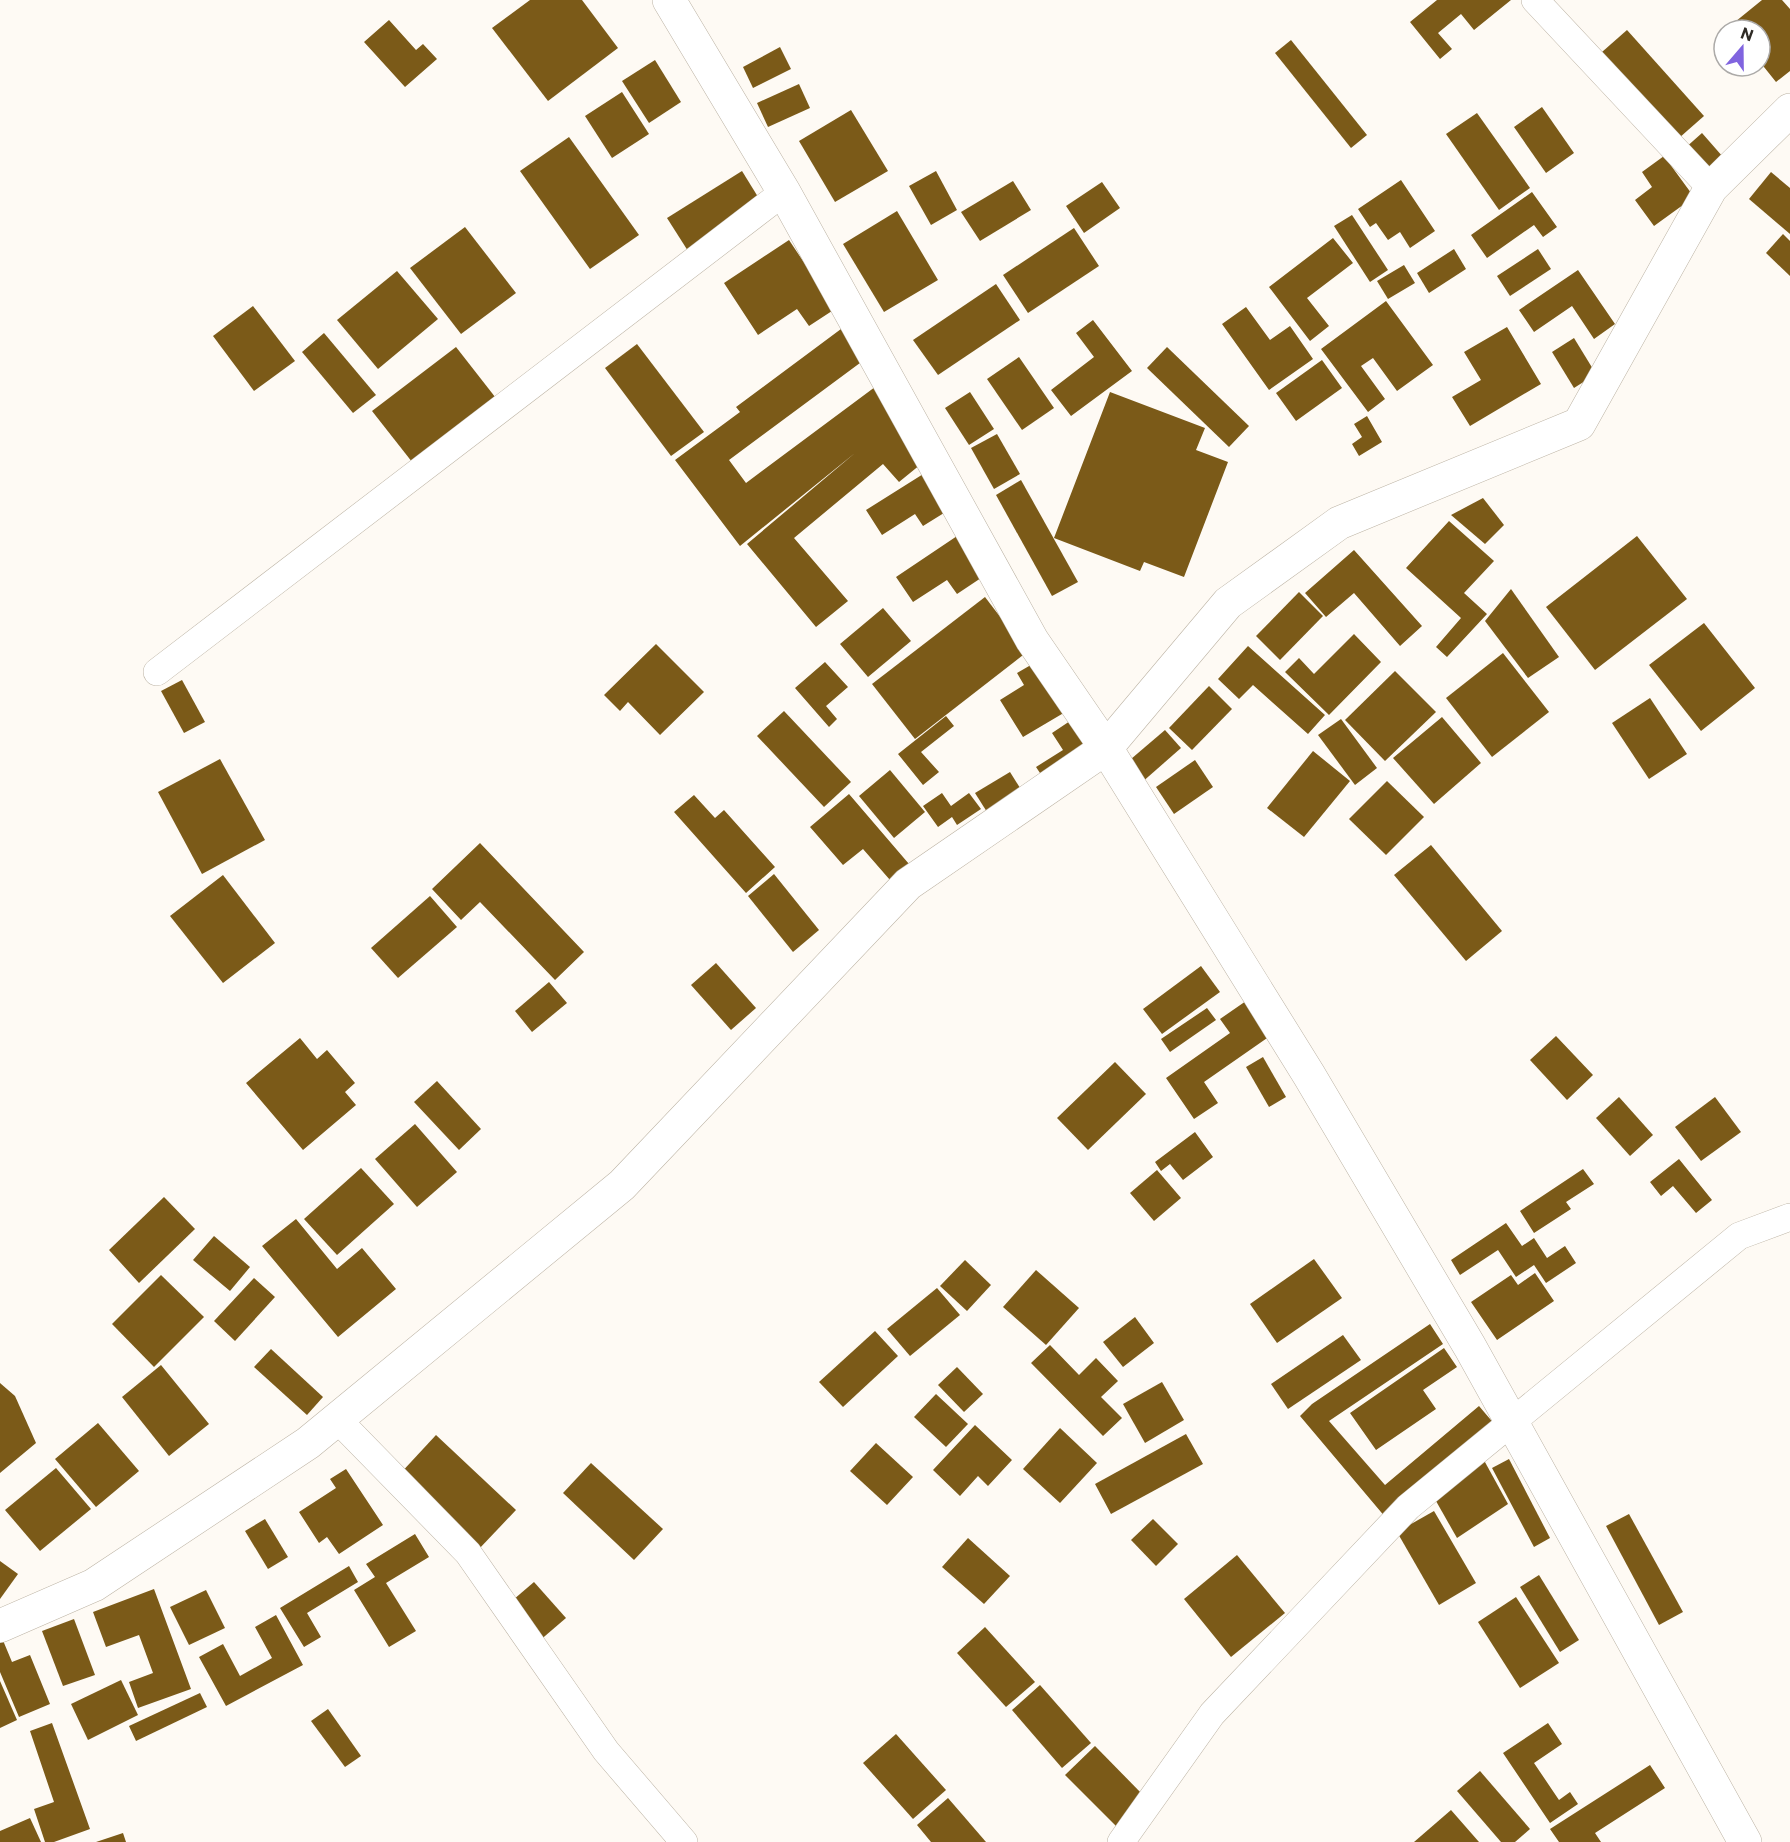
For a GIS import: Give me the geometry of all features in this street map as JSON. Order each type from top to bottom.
[{"type":"street","points":[[669,0],[783,192],[1032,640],[1106,748],[1309,1075],[1513,1423],[1745,1842]]},
{"type":"street","points":[[1535,0],[1711,188]]},
{"type":"street","points":[[0,1626],[94,1585],[308,1443],[622,1185],[908,884],[1106,748],[1228,603],[1339,523],[1579,423],[1711,188],[1790,110]]},
{"type":"street","points":[[158,672],[783,192]]},
{"type":"street","points":[[1121,1842],[1220,1706],[1408,1507],[1739,1236],[1790,1217]]},
{"type":"street","points":[[338,1419],[468,1552],[606,1751],[684,1842]]},
{"type":"building","points":[[530,0],[582,0],[618,48],[548,101],[492,28]]},
{"type":"building","points":[[1437,0],[1511,0],[1474,30],[1461,14],[1438,33],[1452,49],[1440,59],[1410,22]]},
{"type":"building","points":[[1762,0],[1782,0],[1790,9],[1790,71],[1776,82],[1772,77],[1772,18],[1740,18]]},
{"type":"building","points":[[389,20],[416,50],[423,44],[437,59],[405,87],[364,42]]},
{"type":"building","points":[[1627,30],[1704,116],[1679,138],[1602,52]]},
{"type":"building","points":[[1291,40],[1367,135],[1351,148],[1275,53]]},
{"type":"building","points":[[780,47],[791,69],[753,88],[743,67]]},
{"type":"building","points":[[655,60],[681,102],[649,123],[622,81]]},
{"type":"building","points":[[799,84],[810,108],[768,127],[757,103]]},
{"type":"building","points":[[622,92],[649,134],[612,158],[585,116]]},
{"type":"building","points":[[1542,107],[1574,153],[1546,173],[1514,127]]},
{"type":"building","points":[[851,110],[888,171],[835,202],[799,141]]},
{"type":"building","points":[[1477,113],[1530,188],[1499,210],[1446,134]]},
{"type":"building","points":[[1702,133],[1730,165],[1712,181],[1684,149]]},
{"type":"building","points":[[569,137],[639,235],[590,269],[520,171]]},
{"type":"building","points":[[1664,156],[1694,197],[1654,226],[1635,200],[1652,187],[1642,172]]},
{"type":"building","points":[[742,171],[763,205],[688,251],[667,218]]},
{"type":"building","points":[[936,171],[957,210],[931,225],[909,186]]},
{"type":"building","points":[[1771,172],[1790,188],[1790,234],[1749,199]]},
{"type":"building","points":[[1401,180],[1435,231],[1410,248],[1400,232],[1388,240],[1376,223],[1370,227],[1358,209]]},
{"type":"building","points":[[1013,181],[1031,210],[980,241],[961,212]]},
{"type":"building","points":[[1102,182],[1120,208],[1084,233],[1066,206]]},
{"type":"building","points":[[1532,192],[1557,227],[1543,237],[1534,225],[1487,258],[1471,235]]},
{"type":"building","points":[[897,211],[938,280],[884,312],[843,244]]},
{"type":"building","points":[[1352,215],[1388,270],[1370,282],[1334,226]]},
{"type":"building","points":[[465,227],[516,293],[461,334],[410,268]]},
{"type":"building","points":[[1074,228],[1099,266],[1028,313],[1003,275]]},
{"type":"building","points":[[1783,234],[1790,241],[1790,276],[1766,253]]},
{"type":"building","points":[[1333,238],[1353,263],[1307,298],[1329,326],[1310,341],[1269,287]]},
{"type":"building","points":[[789,240],[835,309],[809,326],[797,309],[758,335],[724,283]]},
{"type":"building","points":[[1454,249],[1466,269],[1429,293],[1417,273]]},
{"type":"building","points":[[1538,249],[1551,269],[1510,296],[1497,276]]},
{"type":"building","points":[[1404,265],[1415,283],[1388,299],[1377,281]]},
{"type":"building","points":[[1578,270],[1615,324],[1594,339],[1572,306],[1534,332],[1519,310]]},
{"type":"building","points":[[397,271],[438,319],[378,369],[337,320]]},
{"type":"building","points":[[996,284],[1020,320],[938,375],[913,340]]},
{"type":"building","points":[[1386,301],[1433,365],[1397,391],[1373,358],[1361,366],[1385,399],[1368,412],[1321,349]]},
{"type":"building","points":[[253,306],[295,361],[254,391],[213,336]]},
{"type":"building","points":[[1246,307],[1270,340],[1290,326],[1313,359],[1269,390],[1222,324]]},
{"type":"building","points":[[1093,320],[1132,371],[1071,416],[1051,390],[1094,357],[1076,333]]},
{"type":"building","points":[[1507,327],[1541,384],[1470,426],[1452,397],[1481,380],[1464,352]]},
{"type":"building","points":[[841,329],[864,360],[729,460],[746,483],[875,387],[926,460],[899,482],[883,464],[794,538],[848,601],[816,627],[747,544],[855,453],[740,546],[675,460],[740,412],[736,407]]},
{"type":"building","points":[[324,333],[376,395],[353,413],[302,352]]},
{"type":"building","points":[[1574,338],[1596,374],[1574,388],[1552,352]]},
{"type":"building","points":[[637,344],[704,432],[671,456],[605,368]]},
{"type":"building","points":[[456,347],[499,402],[416,467],[372,411]]},
{"type":"building","points":[[1167,347],[1249,426],[1229,447],[1147,368]]},
{"type":"building","points":[[1019,357],[1054,408],[1022,430],[987,379]]},
{"type":"building","points":[[1322,360],[1342,388],[1296,421],[1276,393]]},
{"type":"building","points":[[970,392],[994,429],[969,445],[945,408]]},
{"type":"building","points":[[1110,392],[1205,428],[1196,450],[1228,462],[1184,577],[1144,562],[1140,571],[1054,538]]},
{"type":"building","points":[[1367,416],[1382,442],[1359,456],[1352,444],[1362,437],[1354,424]]},
{"type":"building","points":[[997,434],[1020,474],[994,489],[971,448]]},
{"type":"building","points":[[928,471],[952,508],[923,526],[915,514],[882,535],[866,510]]},
{"type":"building","points":[[1021,480],[1078,582],[1052,596],[996,495]]},
{"type":"building","points":[[1483,498],[1504,525],[1485,544],[1451,515]]},
{"type":"building","points":[[1449,521],[1494,561],[1464,593],[1487,614],[1447,657],[1436,647],[1461,618],[1406,568]]},
{"type":"building","points":[[963,532],[990,572],[957,594],[947,580],[913,602],[896,577]]},
{"type":"building","points":[[1637,536],[1687,599],[1595,670],[1546,607]]},
{"type":"building","points":[[1354,550],[1422,626],[1400,646],[1354,593],[1326,617],[1305,593]]},
{"type":"building","points":[[1511,589],[1559,657],[1528,678],[1485,621]]},
{"type":"building","points":[[1299,592],[1323,616],[1280,660],[1256,636]]},
{"type":"building","points":[[985,597],[1027,652],[915,739],[872,684]]},
{"type":"building","points":[[883,608],[911,641],[868,677],[840,644]]},
{"type":"building","points":[[1704,623],[1755,688],[1701,731],[1649,665]]},
{"type":"building","points":[[1354,634],[1381,662],[1329,715],[1285,672],[1299,658],[1314,674]]},
{"type":"building","points":[[656,644],[704,692],[660,735],[628,702],[620,711],[604,695]]},
{"type":"building","points":[[1248,646],[1325,715],[1308,734],[1253,685],[1239,699],[1218,679]]},
{"type":"building","points":[[1503,653],[1549,712],[1492,757],[1446,698]]},
{"type":"building","points":[[825,662],[848,687],[826,706],[837,719],[829,727],[795,688]]},
{"type":"building","points":[[1036,662],[1067,711],[1023,737],[1000,700],[1024,685],[1017,673]]},
{"type":"building","points":[[1395,671],[1436,712],[1385,761],[1345,720]]},
{"type":"building","points":[[182,680],[205,722],[184,733],[161,691]]},
{"type":"building","points":[[1209,686],[1232,709],[1192,750],[1169,728]]},
{"type":"building","points":[[1650,698],[1687,754],[1649,779],[1612,723]]},
{"type":"building","points":[[784,711],[851,782],[824,807],[757,736]]},
{"type":"building","points":[[946,716],[954,726],[921,752],[939,772],[923,785],[898,754]]},
{"type":"building","points":[[1442,717],[1481,763],[1434,804],[1393,758]]},
{"type":"building","points":[[1073,719],[1094,751],[1046,782],[1036,767],[1063,750],[1052,733]]},
{"type":"building","points":[[1341,719],[1377,768],[1355,785],[1318,735]]},
{"type":"building","points":[[1165,730],[1181,748],[1140,784],[1124,765]]},
{"type":"building","points":[[1313,751],[1350,781],[1304,837],[1267,808]]},
{"type":"building","points":[[220,759],[265,840],[202,874],[158,792]]},
{"type":"building","points":[[1195,760],[1213,787],[1174,814],[1156,787]]},
{"type":"building","points":[[890,770],[925,812],[894,838],[859,796]]},
{"type":"building","points":[[1010,772],[1022,791],[987,812],[975,793]]},
{"type":"building","points":[[1387,781],[1424,817],[1386,855],[1349,819]]},
{"type":"building","points":[[942,793],[951,806],[969,793],[981,809],[957,825],[952,817],[938,827],[923,806]]},
{"type":"building","points":[[849,794],[909,864],[890,880],[863,849],[843,865],[810,827]]},
{"type":"building","points":[[694,795],[715,818],[724,810],[775,867],[746,893],[674,812]]},
{"type":"building","points":[[480,843],[584,952],[555,980],[480,902],[461,920],[432,889]]},
{"type":"building","points":[[1431,845],[1502,931],[1466,961],[1394,875]]},
{"type":"building","points":[[774,874],[819,930],[793,952],[748,896]]},
{"type":"building","points":[[223,875],[275,943],[223,983],[170,916]]},
{"type":"building","points":[[430,896],[457,927],[398,978],[371,948]]},
{"type":"building","points":[[716,963],[756,1008],[731,1030],[691,985]]},
{"type":"building","points":[[1201,966],[1220,992],[1162,1034],[1143,1009]]},
{"type":"building","points":[[549,982],[567,1003],[532,1032],[515,1011]]},
{"type":"building","points":[[1246,1001],[1270,1036],[1204,1082],[1218,1103],[1194,1119],[1166,1078],[1230,1033],[1220,1019]]},
{"type":"building","points":[[1207,1008],[1216,1020],[1170,1052],[1161,1039]]},
{"type":"building","points":[[1556,1036],[1593,1075],[1567,1100],[1530,1060]]},
{"type":"building","points":[[300,1038],[317,1059],[327,1050],[355,1083],[345,1092],[356,1105],[303,1150],[246,1083]]},
{"type":"building","points":[[1263,1057],[1286,1097],[1269,1107],[1246,1067]]},
{"type":"building","points":[[1115,1062],[1146,1094],[1088,1150],[1057,1118]]},
{"type":"building","points":[[437,1081],[481,1129],[459,1150],[414,1102]]},
{"type":"building","points":[[1619,1097],[1653,1135],[1630,1156],[1596,1118]]},
{"type":"building","points":[[1715,1097],[1741,1132],[1701,1161],[1675,1127]]},
{"type":"building","points":[[415,1124],[457,1172],[417,1207],[375,1159]]},
{"type":"building","points":[[1195,1132],[1213,1157],[1183,1180],[1170,1164],[1161,1171],[1155,1162]]},
{"type":"building","points":[[1679,1159],[1712,1200],[1696,1213],[1673,1186],[1661,1196],[1650,1182]]},
{"type":"building","points":[[361,1168],[394,1204],[337,1255],[304,1219]]},
{"type":"building","points":[[1583,1169],[1594,1184],[1566,1202],[1571,1209],[1534,1233],[1520,1211]]},
{"type":"building","points":[[1157,1170],[1181,1198],[1154,1221],[1130,1193]]},
{"type":"building","points":[[164,1197],[195,1229],[139,1283],[109,1250]]},
{"type":"building","points":[[296,1219],[337,1269],[362,1248],[396,1289],[338,1337],[262,1246]]},
{"type":"building","points":[[1506,1223],[1522,1246],[1534,1238],[1547,1258],[1565,1246],[1576,1263],[1546,1283],[1534,1265],[1516,1277],[1498,1250],[1460,1275],[1451,1260]]},
{"type":"building","points":[[214,1236],[250,1267],[230,1291],[193,1260]]},
{"type":"building","points":[[1314,1259],[1342,1298],[1277,1343],[1250,1304]]},
{"type":"building","points":[[965,1260],[991,1285],[967,1311],[940,1286]]},
{"type":"building","points":[[1036,1270],[1079,1308],[1046,1345],[1003,1307]]},
{"type":"building","points":[[1535,1273],[1554,1301],[1497,1340],[1471,1302],[1511,1275],[1518,1285]]},
{"type":"building","points":[[161,1275],[204,1317],[154,1367],[112,1324]]},
{"type":"building","points":[[254,1278],[275,1297],[235,1341],[214,1321]]},
{"type":"building","points":[[937,1288],[960,1315],[910,1356],[887,1329]]},
{"type":"building","points":[[1135,1317],[1154,1343],[1123,1367],[1103,1342]]},
{"type":"building","points":[[1430,1324],[1443,1344],[1329,1421],[1385,1485],[1479,1406],[1496,1426],[1386,1518],[1300,1416],[1312,1404]]},
{"type":"building","points":[[875,1331],[898,1356],[843,1407],[819,1382]]},
{"type":"building","points":[[1343,1335],[1361,1360],[1288,1409],[1271,1384]]},
{"type":"building","points":[[1050,1345],[1079,1375],[1096,1358],[1118,1381],[1101,1397],[1122,1418],[1103,1436],[1031,1363]]},
{"type":"building","points":[[1444,1348],[1457,1367],[1423,1390],[1436,1409],[1376,1450],[1350,1413]]},
{"type":"building","points":[[271,1349],[323,1397],[307,1415],[254,1367]]},
{"type":"building","points":[[161,1365],[209,1424],[169,1456],[122,1397]]},
{"type":"building","points":[[957,1367],[983,1394],[964,1412],[938,1385]]},
{"type":"building","points":[[1162,1382],[1184,1420],[1145,1443],[1123,1404]]},
{"type":"building","points":[[0,1383],[15,1396],[36,1443],[0,1473]]},
{"type":"building","points":[[936,1394],[968,1424],[946,1447],[914,1417]]},
{"type":"building","points":[[98,1423],[139,1471],[96,1507],[55,1459]]},
{"type":"building","points":[[975,1425],[1012,1460],[988,1486],[978,1476],[960,1496],[933,1470]]},
{"type":"building","points":[[1060,1428],[1097,1463],[1060,1503],[1023,1469]]},
{"type":"building","points":[[1186,1434],[1203,1464],[1111,1514],[1095,1484]]},
{"type":"building","points":[[436,1435],[516,1510],[478,1550],[398,1476]]},
{"type":"building","points":[[876,1443],[913,1477],[887,1505],[850,1471]]},
{"type":"building","points":[[1480,1453],[1508,1504],[1457,1538],[1432,1494]]},
{"type":"building","points":[[1509,1459],[1550,1538],[1534,1547],[1492,1468]]},
{"type":"building","points":[[591,1463],[663,1529],[634,1560],[563,1493]]},
{"type":"building","points":[[56,1468],[91,1509],[40,1551],[5,1510]]},
{"type":"building","points":[[346,1469],[383,1525],[339,1554],[327,1537],[319,1543],[299,1512],[336,1488],[330,1479]]},
{"type":"building","points":[[1434,1511],[1476,1583],[1439,1605],[1397,1532]]},
{"type":"building","points":[[1629,1514],[1683,1612],[1659,1625],[1606,1526]]},
{"type":"building","points":[[265,1519],[288,1557],[268,1569],[245,1531]]},
{"type":"building","points":[[1153,1519],[1178,1544],[1156,1566],[1131,1540]]},
{"type":"building","points":[[415,1534],[429,1557],[386,1583],[416,1631],[389,1647],[354,1590],[375,1577],[366,1564]]},
{"type":"building","points":[[968,1538],[1010,1576],[984,1604],[942,1567]]},
{"type":"building","points":[[1237,1555],[1285,1613],[1231,1657],[1184,1599]]},
{"type":"building","points":[[0,1561],[18,1574],[0,1599]]},
{"type":"building","points":[[349,1566],[358,1582],[307,1613],[321,1637],[304,1647],[280,1608]]},
{"type":"building","points":[[1539,1575],[1579,1640],[1560,1652],[1520,1587]]},
{"type":"building","points":[[534,1582],[566,1618],[538,1642],[506,1606]]},
{"type":"building","points":[[154,1589],[191,1689],[138,1708],[129,1682],[153,1673],[139,1635],[106,1647],[93,1612]]},
{"type":"building","points":[[206,1590],[225,1628],[189,1645],[170,1607]]},
{"type":"building","points":[[1516,1597],[1559,1663],[1520,1688],[1478,1622]]},
{"type":"building","points":[[276,1615],[303,1665],[226,1706],[199,1657],[223,1644],[240,1676],[272,1658],[255,1627]]},
{"type":"building","points":[[74,1619],[95,1675],[63,1686],[42,1631]]},
{"type":"building","points":[[985,1627],[1035,1682],[1006,1707],[957,1653]]},
{"type":"building","points":[[2,1638],[12,1662],[30,1655],[50,1704],[19,1717],[0,1672],[0,1639]]},
{"type":"building","points":[[121,1680],[138,1715],[88,1740],[71,1704]]},
{"type":"building","points":[[0,1681],[17,1720],[0,1728]]},
{"type":"building","points":[[1040,1685],[1091,1743],[1062,1768],[1012,1710]]},
{"type":"building","points":[[200,1693],[207,1707],[136,1741],[129,1726]]},
{"type":"building","points":[[328,1709],[361,1756],[345,1767],[311,1721]]},
{"type":"building","points":[[52,1723],[90,1829],[54,1842],[45,1842],[34,1809],[54,1802],[30,1731]]},
{"type":"building","points":[[1548,1723],[1562,1744],[1534,1763],[1559,1800],[1570,1792],[1578,1804],[1550,1823],[1503,1753]]},
{"type":"building","points":[[896,1734],[946,1790],[913,1819],[863,1763]]},
{"type":"building","points":[[1095,1746],[1145,1797],[1116,1826],[1065,1775]]},
{"type":"building","points":[[1650,1765],[1665,1788],[1595,1833],[1601,1842],[1559,1842],[1550,1829]]},
{"type":"building","points":[[1480,1771],[1530,1829],[1515,1842],[1501,1842],[1457,1791]]},
{"type":"building","points":[[948,1798],[986,1842],[931,1842],[917,1825]]},
{"type":"building","points":[[1451,1810],[1479,1842],[1414,1842]]},
{"type":"building","points":[[30,1818],[41,1842],[0,1842],[0,1831]]},
{"type":"building","points":[[123,1833],[126,1842],[96,1842]]}]
